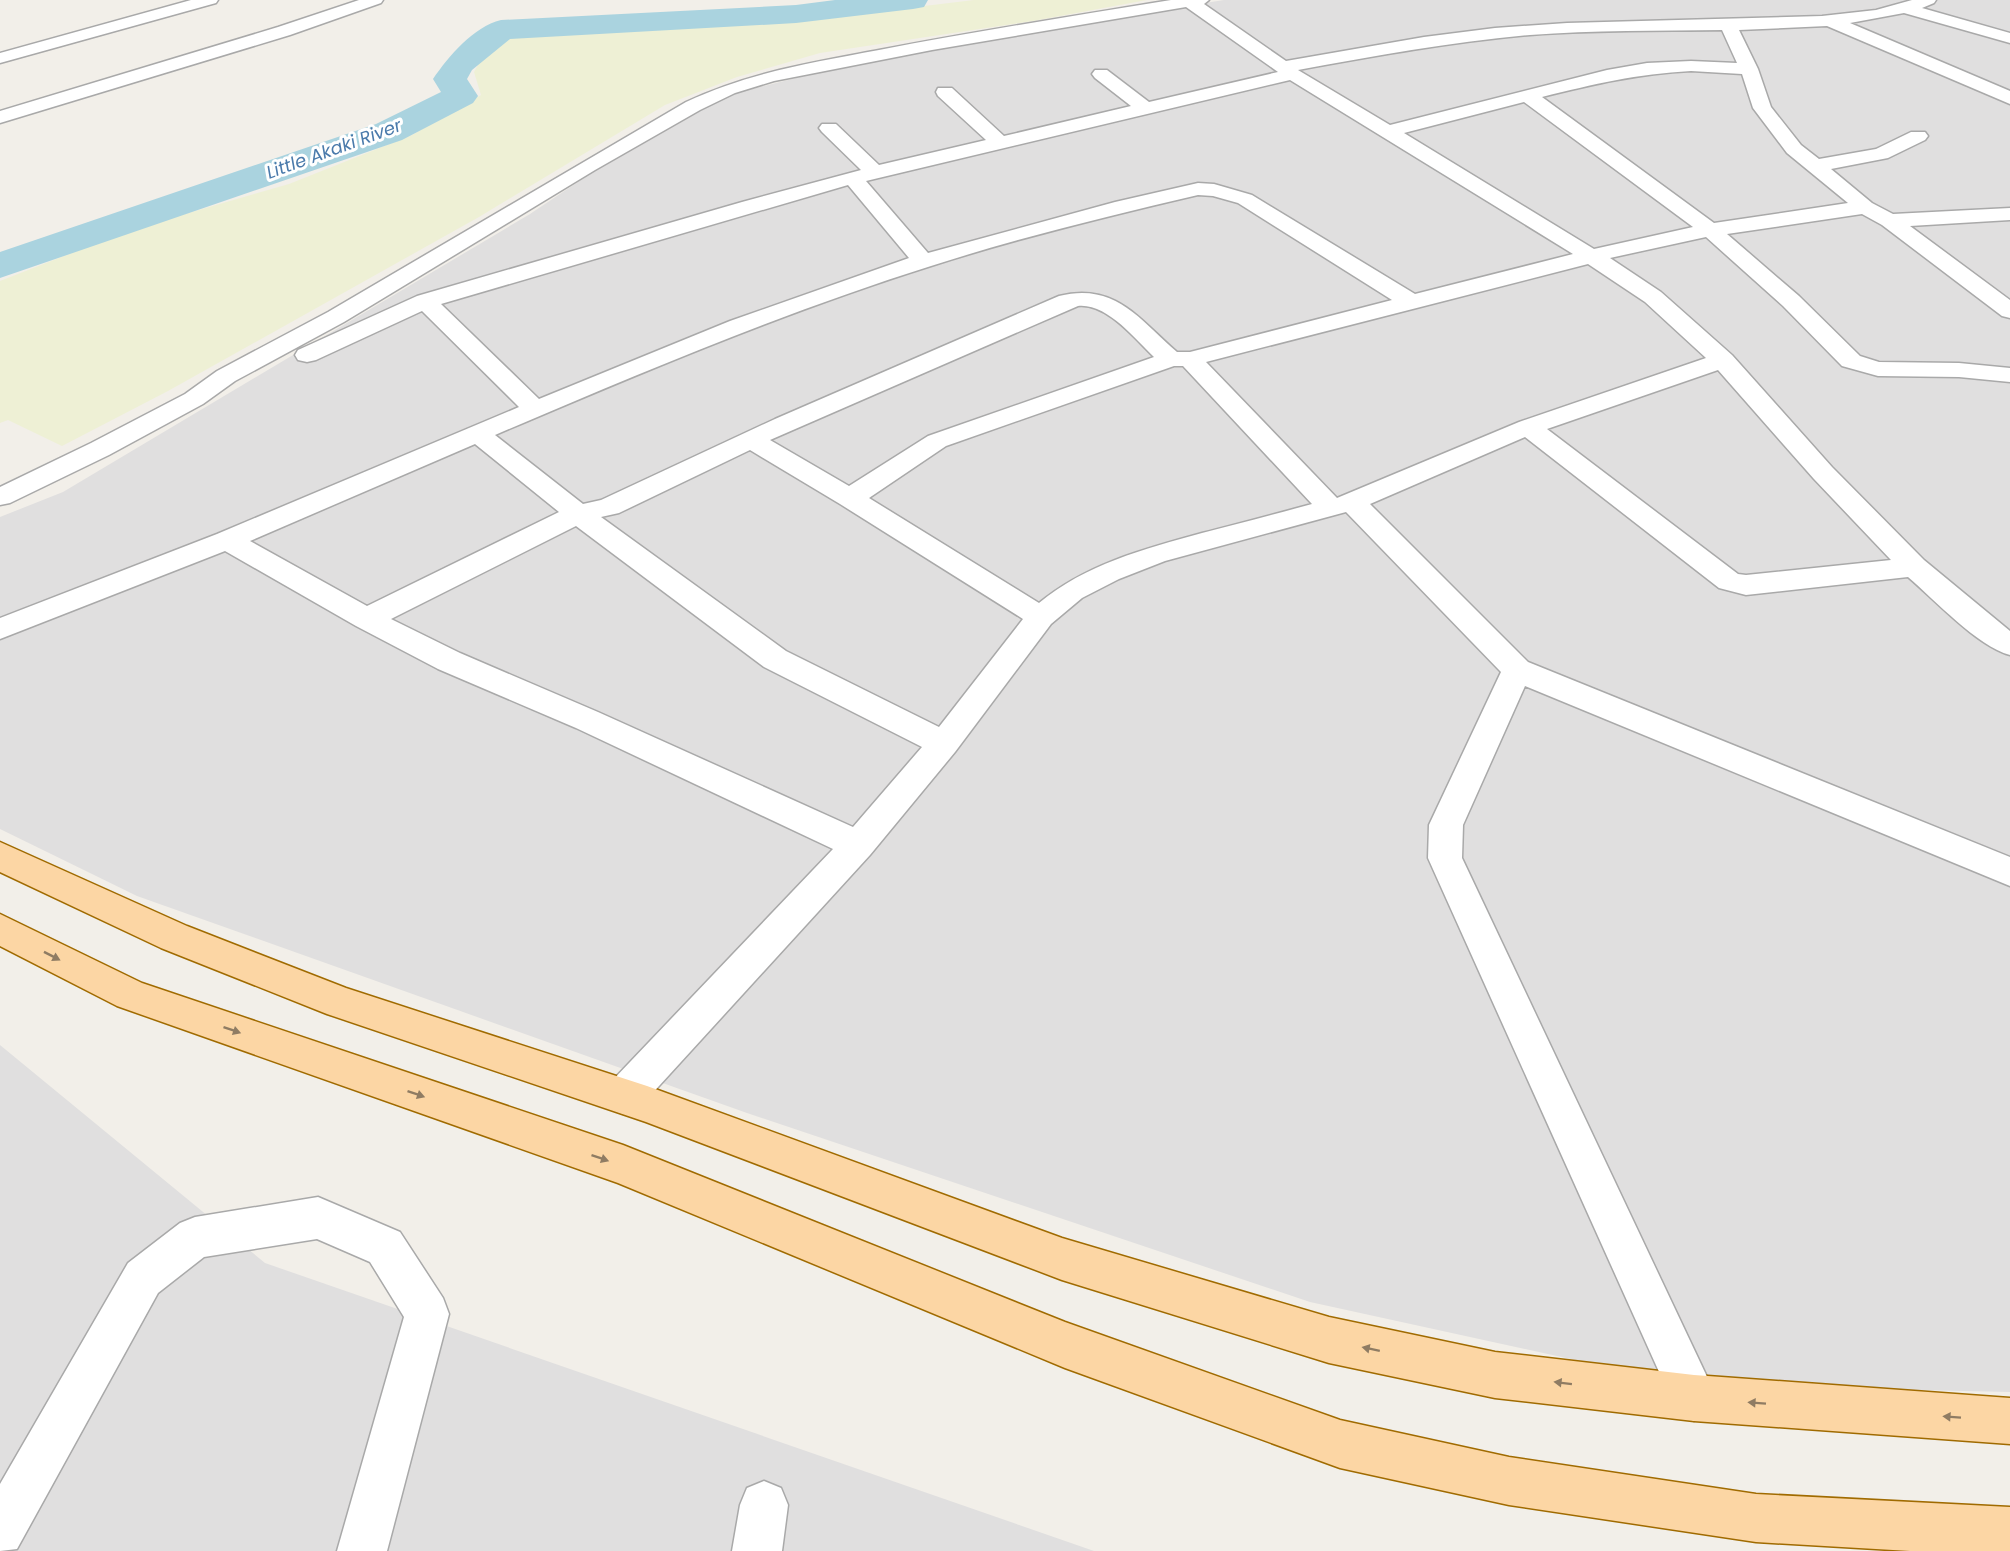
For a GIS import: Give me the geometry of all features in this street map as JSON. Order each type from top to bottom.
[{"type":"main road","points":[[0,856],[174,937],[340,1002],[624,1096],[1062,1259],[1329,1340],[1495,1375],[1694,1398],[2010,1421]]},
{"type":"main road","points":[[0,929],[130,995],[623,1166],[1065,1345],[1340,1444],[1509,1481],[1756,1518],[2010,1532]]},
{"type":"street","points":[[0,58],[210,0]]},
{"type":"street","points":[[0,117],[284,31],[375,0]]},
{"type":"street","points":[[0,497],[100,449],[194,399],[226,376],[336,316],[506,218],[607,155],[693,106],[729,89],[771,76],[932,45],[1196,1],[1288,70],[1592,256],[1653,297],[1723,360],[1823,473],[1914,567],[1990,632],[2010,645]]},
{"type":"street","points":[[194,399],[236,387],[425,301],[875,172],[1146,109],[1288,70],[1432,41],[1564,28],[1730,26],[1830,21],[1912,4],[2010,38]]},
{"type":"street","points":[[1830,21],[2010,98]]},
{"type":"street","points":[[1730,26],[1749,69],[1762,108],[1794,149],[1865,207],[1889,220],[2000,294],[2010,311]]},
{"type":"street","points":[[1390,132],[1607,75],[1647,68],[1690,66],[1749,69]]},
{"type":"street","points":[[1101,74],[1146,109]]},
{"type":"street","points":[[945,92],[1000,143]]},
{"type":"street","points":[[1527,95],[1710,230],[1791,301],[1851,361],[1878,369],[1959,370],[2010,375]]},
{"type":"street","points":[[829,128],[875,172]]},
{"type":"street","points":[[1815,166],[1881,154],[1918,136]]},
{"type":"street","points":[[853,178],[923,261]]},
{"type":"street","points":[[0,629],[227,540],[535,409],[738,327],[923,261],[1115,208],[1198,189],[1214,190],[1245,199],[1410,302]]},
{"type":"street","points":[[850,498],[937,441],[1180,359],[1592,256],[1710,230],[1865,207]]},
{"type":"street","points":[[1889,220],[2010,214]]},
{"type":"street","points":[[366,620],[578,514],[609,507],[751,440],[1067,301],[1082,298],[1096,300],[1110,307],[1180,359],[1342,505],[1517,670],[1583,699],[2010,872]]},
{"type":"street","points":[[425,301],[535,409]]},
{"type":"street","points":[[624,1096],[858,845],[944,744],[1041,617],[1072,591],[1109,572],[1155,555],[1342,505],[1528,427],[1723,360]]},
{"type":"street","points":[[1528,427],[1729,581],[1746,585],[1914,567]]},
{"type":"street","points":[[478,434],[578,514],[775,659],[944,744]]},
{"type":"street","points":[[751,440],[850,498],[1041,617]]},
{"type":"street","points":[[227,540],[366,620],[448,661],[587,720],[858,845]]},
{"type":"street","points":[[1517,670],[1446,825],[1445,858],[1694,1398]]},
{"type":"street","points":[[0,1532],[143,1278],[195,1238],[318,1218],[385,1247],[427,1314],[362,1551]]},
{"type":"street","points":[[757,1551],[764,1505]]},
{"type":"shaded area","points":[[1224,0],[2010,0],[2010,1392],[1689,1385],[1310,1302],[747,1113],[137,896],[0,829],[0,517],[63,492],[530,214],[696,103],[852,64],[1000,35]]},
{"type":"shaded area","points":[[0,1045],[265,1263],[1094,1551],[0,1551]]},
{"type":"green space","points":[[974,0],[1147,0],[1033,21],[820,53],[737,77],[665,105],[479,217],[168,391],[62,446],[8,420],[0,423],[0,281],[133,229],[289,184],[412,135],[481,95],[474,72],[487,49],[510,35],[783,23]]},
{"type":"waterway","name":"Little Akaki River","points":[[0,266],[389,132],[461,96],[450,79],[460,64],[501,30],[796,14],[913,0]]}]
